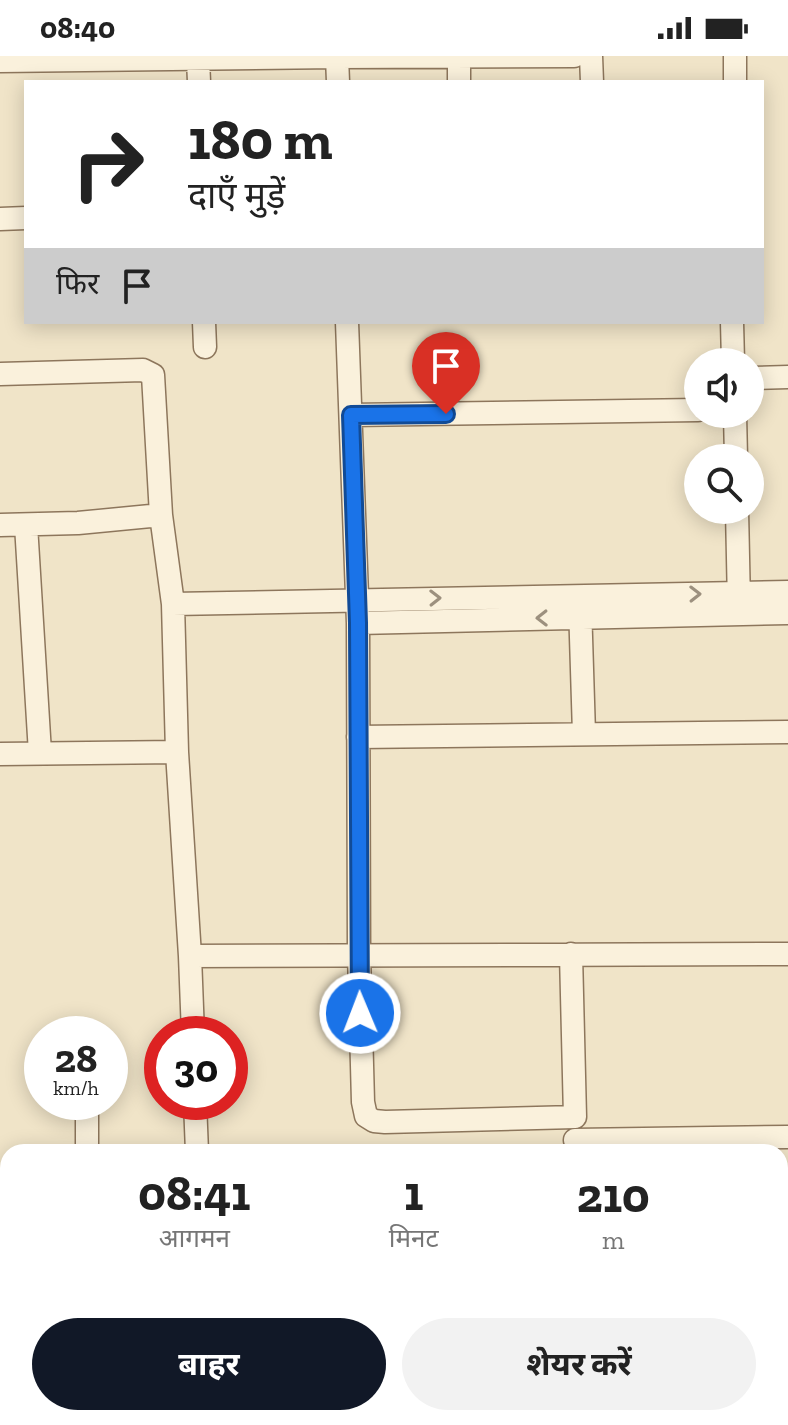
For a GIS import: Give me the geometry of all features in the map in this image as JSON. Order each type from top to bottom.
[{"type":"street","points":[[11,59],[574,56]]},
{"type":"street","points":[[591,56],[592,80]]},
{"type":"street","points":[[735,56],[735,80]]},
{"type":"street","points":[[337,57],[338,80]]},
{"type":"street","points":[[459,57],[459,80]]},
{"type":"street","points":[[198,59],[199,80]]},
{"type":"street","points":[[0,219],[24,218]]},
{"type":"street","points":[[204,324],[205,347]]},
{"type":"street","points":[[347,324],[358,623],[359,954],[366,1116],[385,1122],[575,1117]]},
{"type":"street","points":[[732,324],[733,348]]},
{"type":"street","points":[[0,374],[143,370],[153,375],[161,515],[173,604],[177,752],[192,1016]]},
{"type":"street","points":[[764,378],[788,377]]},
{"type":"street","points":[[351,415],[684,410]]},
{"type":"street","points":[[0,525],[78,523],[161,515]]},
{"type":"street","points":[[737,524],[739,604]]},
{"type":"street","points":[[26,525],[40,753]]},
{"type":"street","points":[[739,604],[788,592]]},
{"type":"street","points":[[173,604],[357,599],[580,606],[739,604],[788,613]]},
{"type":"street","points":[[358,623],[580,606]]},
{"type":"street","points":[[580,606],[584,734]]},
{"type":"street","points":[[358,737],[788,732]]},
{"type":"street","points":[[0,754],[177,752]]},
{"type":"street","points":[[571,954],[575,1144]]},
{"type":"street","points":[[190,956],[788,954]]},
{"type":"street","points":[[87,1120],[87,1144]]},
{"type":"street","points":[[196,1120],[197,1144]]},
{"type":"street","points":[[766,1144],[788,1137]]},
{"type":"route","points":[[360,1013],[358,623],[351,415],[446,414]]}]
